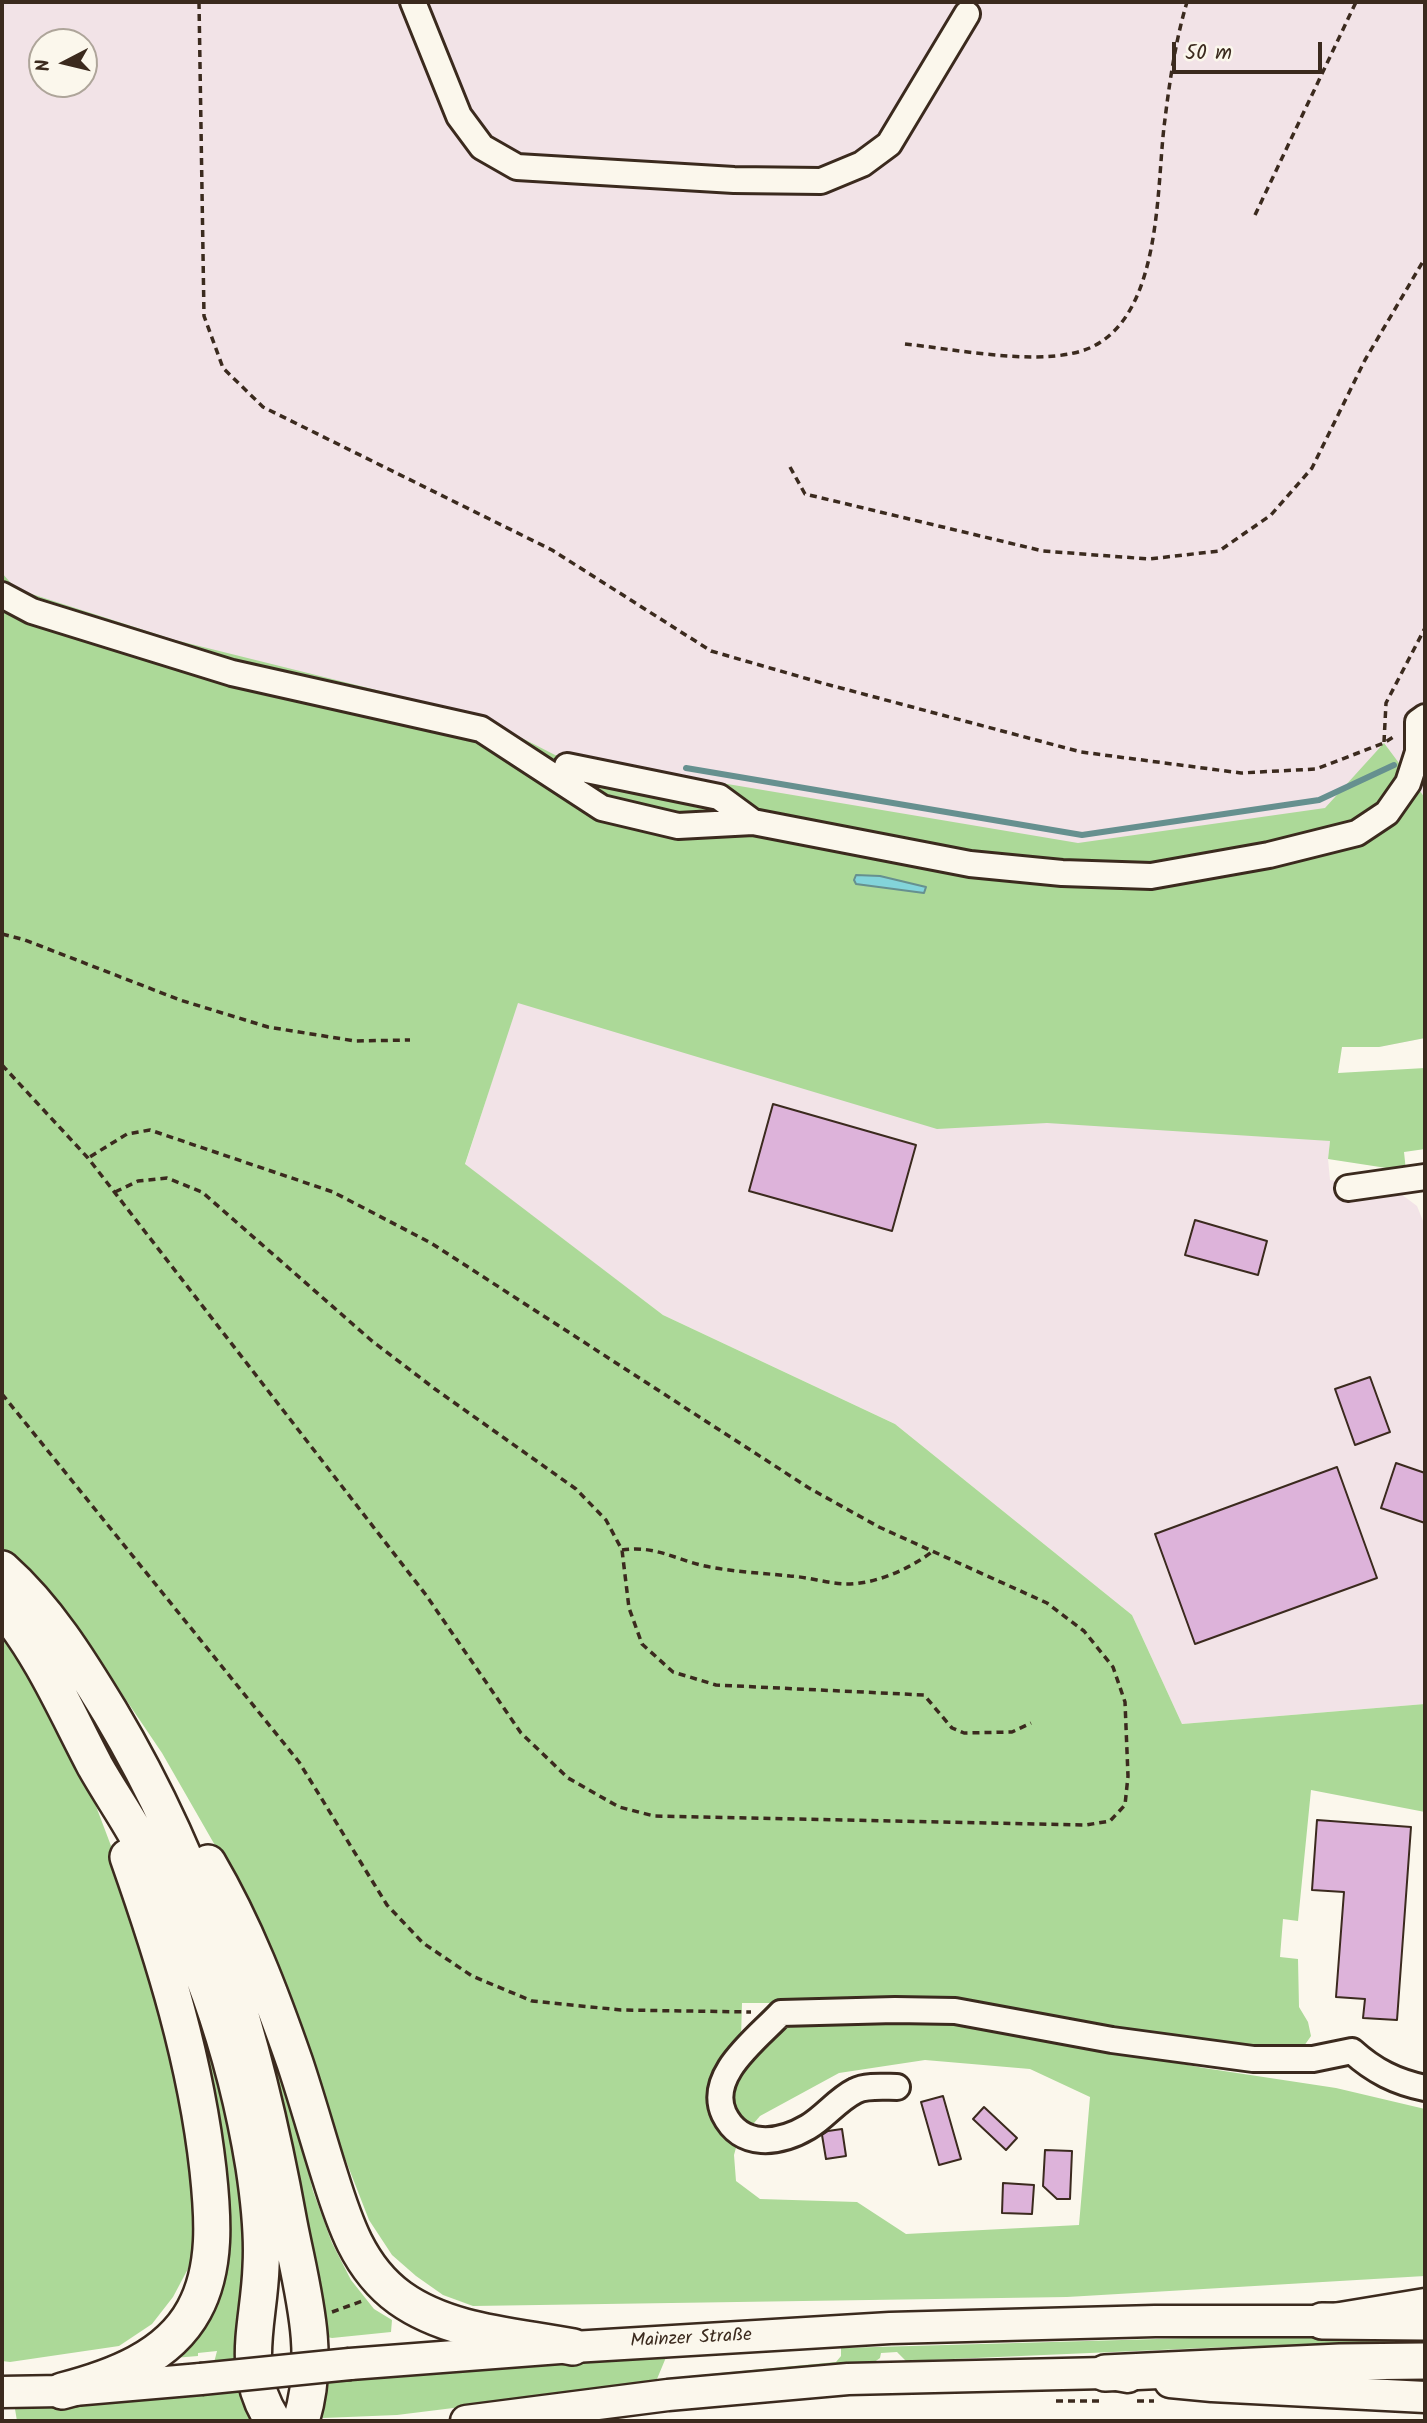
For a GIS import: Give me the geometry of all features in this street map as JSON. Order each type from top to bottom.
[{"type":"highway","points":[[2,1569],[30,1595],[55,1627],[137,1758],[168,1818],[229,1973],[261,2082],[274,2138],[311,2341],[310,2381],[301,2421]]},
{"type":"highway","points":[[2,1606],[28,1639],[96,1768],[136,1834],[181,1923],[211,1997],[231,2060],[251,2154],[261,2222],[260,2286],[252,2364],[256,2387],[273,2421]]},
{"type":"highway","points":[[137,1758],[188,1827],[243,1930],[266,1982],[296,2066],[344,2221],[358,2251],[379,2280],[401,2298],[428,2314],[453,2324],[573,2347]]},
{"type":"highway","points":[[62,2391],[121,2372],[177,2335],[193,2312],[203,2290],[210,2259],[212,2230],[204,2134],[187,2042],[139,1888],[96,1768]]},
{"type":"highway","points":[[1322,2321],[1425,2322]]},
{"type":"highway","points":[[1105,2387],[1425,2361]]},
{"type":"main road","name":"Mainzer Straße","points":[[2,2392],[62,2391],[350,2364],[573,2347],[890,2328],[1322,2321],[1425,2304]]},
{"type":"main road","points":[[466,2421],[668,2395],[848,2379],[1105,2387],[1212,2386],[1425,2397]]},
{"type":"street","points":[[413,2],[459,116],[482,147],[517,167],[734,180],[821,181],[862,164],[889,144],[967,13]]},
{"type":"street","points":[[2,595],[32,611],[220,670],[481,729],[602,808],[678,826],[753,822],[970,864],[1062,873],[1151,876],[1269,855],[1357,833],[1387,813],[1408,783],[1418,752],[1421,720]]},
{"type":"street","points":[[567,766],[719,797],[753,822]]},
{"type":"street","points":[[1348,1188],[1425,1177]]},
{"type":"street","points":[[897,2087],[858,2089],[840,2099],[807,2127],[768,2141],[752,2140],[740,2133],[727,2119],[720,2106],[722,2087],[735,2060],[781,2013],[895,2010],[955,2011],[1112,2040],[1253,2059],[1313,2059],[1352,2051],[1379,2072],[1408,2085],[1425,2088]]},
{"type":"path","points":[[199,2],[204,316],[223,368],[262,407],[552,550],[711,651],[822,683],[1081,752],[1241,773],[1316,769],[1384,743],[1421,720]]},
{"type":"path","points":[[905,344],[1037,358],[1076,353],[1105,339],[1129,313],[1145,278],[1157,224],[1164,127],[1181,20],[1187,2]]},
{"type":"path","points":[[1255,215],[1356,2]]},
{"type":"path","points":[[790,467],[805,494],[1043,551],[1149,559],[1219,551],[1271,514],[1312,468],[1365,360],[1425,258]]},
{"type":"path","points":[[1384,743],[1386,703],[1425,628]]},
{"type":"path","points":[[2,934],[25,940],[180,1000],[268,1027],[355,1041],[410,1040]]},
{"type":"path","points":[[2,1065],[88,1158],[115,1192],[426,1595],[521,1733],[568,1778],[620,1807],[654,1816],[1086,1825],[1110,1821],[1125,1805],[1128,1776],[1125,1702],[1113,1667],[1084,1632],[1047,1603],[879,1527],[809,1488],[431,1243],[333,1192],[150,1130],[127,1133],[88,1158]]},
{"type":"path","points":[[115,1192],[138,1181],[167,1178],[202,1192],[372,1341],[576,1489],[606,1520],[622,1550],[629,1608],[642,1644],[673,1672],[716,1685],[924,1695],[952,1728],[964,1733],[1012,1732],[1031,1723]]},
{"type":"path","points":[[2,1394],[299,1762],[387,1905],[424,1943],[472,1976],[531,2001],[621,2010],[727,2011]]},
{"type":"path","points":[[622,1550],[649,1548],[702,1565],[728,1570],[796,1576],[844,1584],[872,1581],[917,1564],[933,1551]]},
{"type":"path","points":[[326,2315],[363,2301]]},
{"type":"path","points":[[1049,2401],[1105,2387]]},
{"type":"shaded area","points":[[2,2],[1425,2],[1425,1038],[1379,1047],[1341,1047],[1328,1159],[1330,1180],[1397,1191],[1417,1206],[1425,1226],[1425,1704],[1182,1724],[1132,1615],[895,1424],[663,1315],[465,1165],[517,1003],[2,843]]},
{"type":"green space","points":[[2,573],[16,589],[175,640],[477,715],[555,755],[1078,843],[1325,808],[1384,743],[1425,798],[1425,1038],[1379,1047],[1342,1047],[1338,1073],[1425,1068],[1425,1149],[1404,1152],[1406,1171],[1328,1159],[1330,1141],[1047,1123],[937,1129],[518,1003],[465,1164],[663,1315],[895,1424],[1132,1615],[1182,1724],[1425,1704],[1425,1812],[1311,1790],[1298,1921],[1283,1919],[1280,1957],[1298,1959],[1299,2007],[1308,2022],[1311,2036],[1304,2046],[1287,2050],[1199,2046],[909,2003],[742,2003],[741,2038],[723,2068],[737,2144],[734,2155],[736,2181],[760,2199],[857,2202],[906,2234],[1079,2225],[1090,2097],[1030,2069],[925,2060],[839,2073],[760,2116],[748,2130],[738,2119],[734,2099],[735,2086],[746,2061],[762,2045],[795,2022],[947,2021],[1204,2068],[1336,2088],[1425,2109],[1425,2276],[1067,2297],[473,2306],[443,2295],[392,2255],[369,2220],[259,1922],[162,1753],[93,1651],[51,1596],[2,1550]]},
{"type":"green space","points":[[2,1630],[88,1785],[119,1867],[174,2056],[191,2134],[196,2216],[190,2265],[173,2297],[152,2324],[119,2346],[10,2362],[2,2361]]},
{"type":"green space","points":[[247,1978],[291,2101],[313,2191],[332,2243],[351,2280],[374,2309],[392,2320],[391,2332],[327,2337],[333,2381],[667,2355],[657,2379],[836,2362],[841,2356],[841,2348],[1227,2337],[1414,2338],[1414,2343],[1228,2347],[906,2361],[897,2352],[881,2353],[880,2358],[873,2363],[622,2387],[397,2415],[323,2418],[318,2414]]},
{"type":"green space","points":[[202,2022],[235,2135],[243,2184],[251,2417],[249,2421],[17,2421],[15,2409],[20,2407],[206,2394],[217,2351],[198,2353],[198,2356],[161,2359],[198,2314],[195,2024]]},
{"type":"water","points":[[856,875],[880,876],[926,887],[924,893],[856,884]]},
{"type":"building","points":[[773,1104],[916,1145],[892,1231],[749,1191]]},
{"type":"building","points":[[1195,1220],[1267,1241],[1258,1275],[1185,1255]]},
{"type":"building","points":[[1370,1377],[1390,1432],[1355,1445],[1335,1389]]},
{"type":"building","points":[[1396,1463],[1425,1473],[1425,1523],[1381,1508]]},
{"type":"building","points":[[1337,1467],[1377,1578],[1195,1644],[1155,1534]]},
{"type":"building","points":[[1317,1820],[1411,1827],[1397,2020],[1363,2018],[1365,1999],[1336,1997],[1344,1892],[1312,1890]]},
{"type":"building","points":[[943,2096],[961,2159],[939,2165],[921,2102]]},
{"type":"building","points":[[984,2107],[1017,2138],[1006,2150],[973,2119]]},
{"type":"building","points":[[842,2129],[846,2156],[826,2159],[822,2135],[828,2131]]},
{"type":"building","points":[[1045,2150],[1072,2151],[1070,2199],[1057,2199],[1043,2186]]},
{"type":"building","points":[[1003,2183],[1034,2185],[1032,2214],[1002,2213]]},
{"type":"waterway","points":[[686,768],[1082,835],[1319,800],[1394,765]]}]
